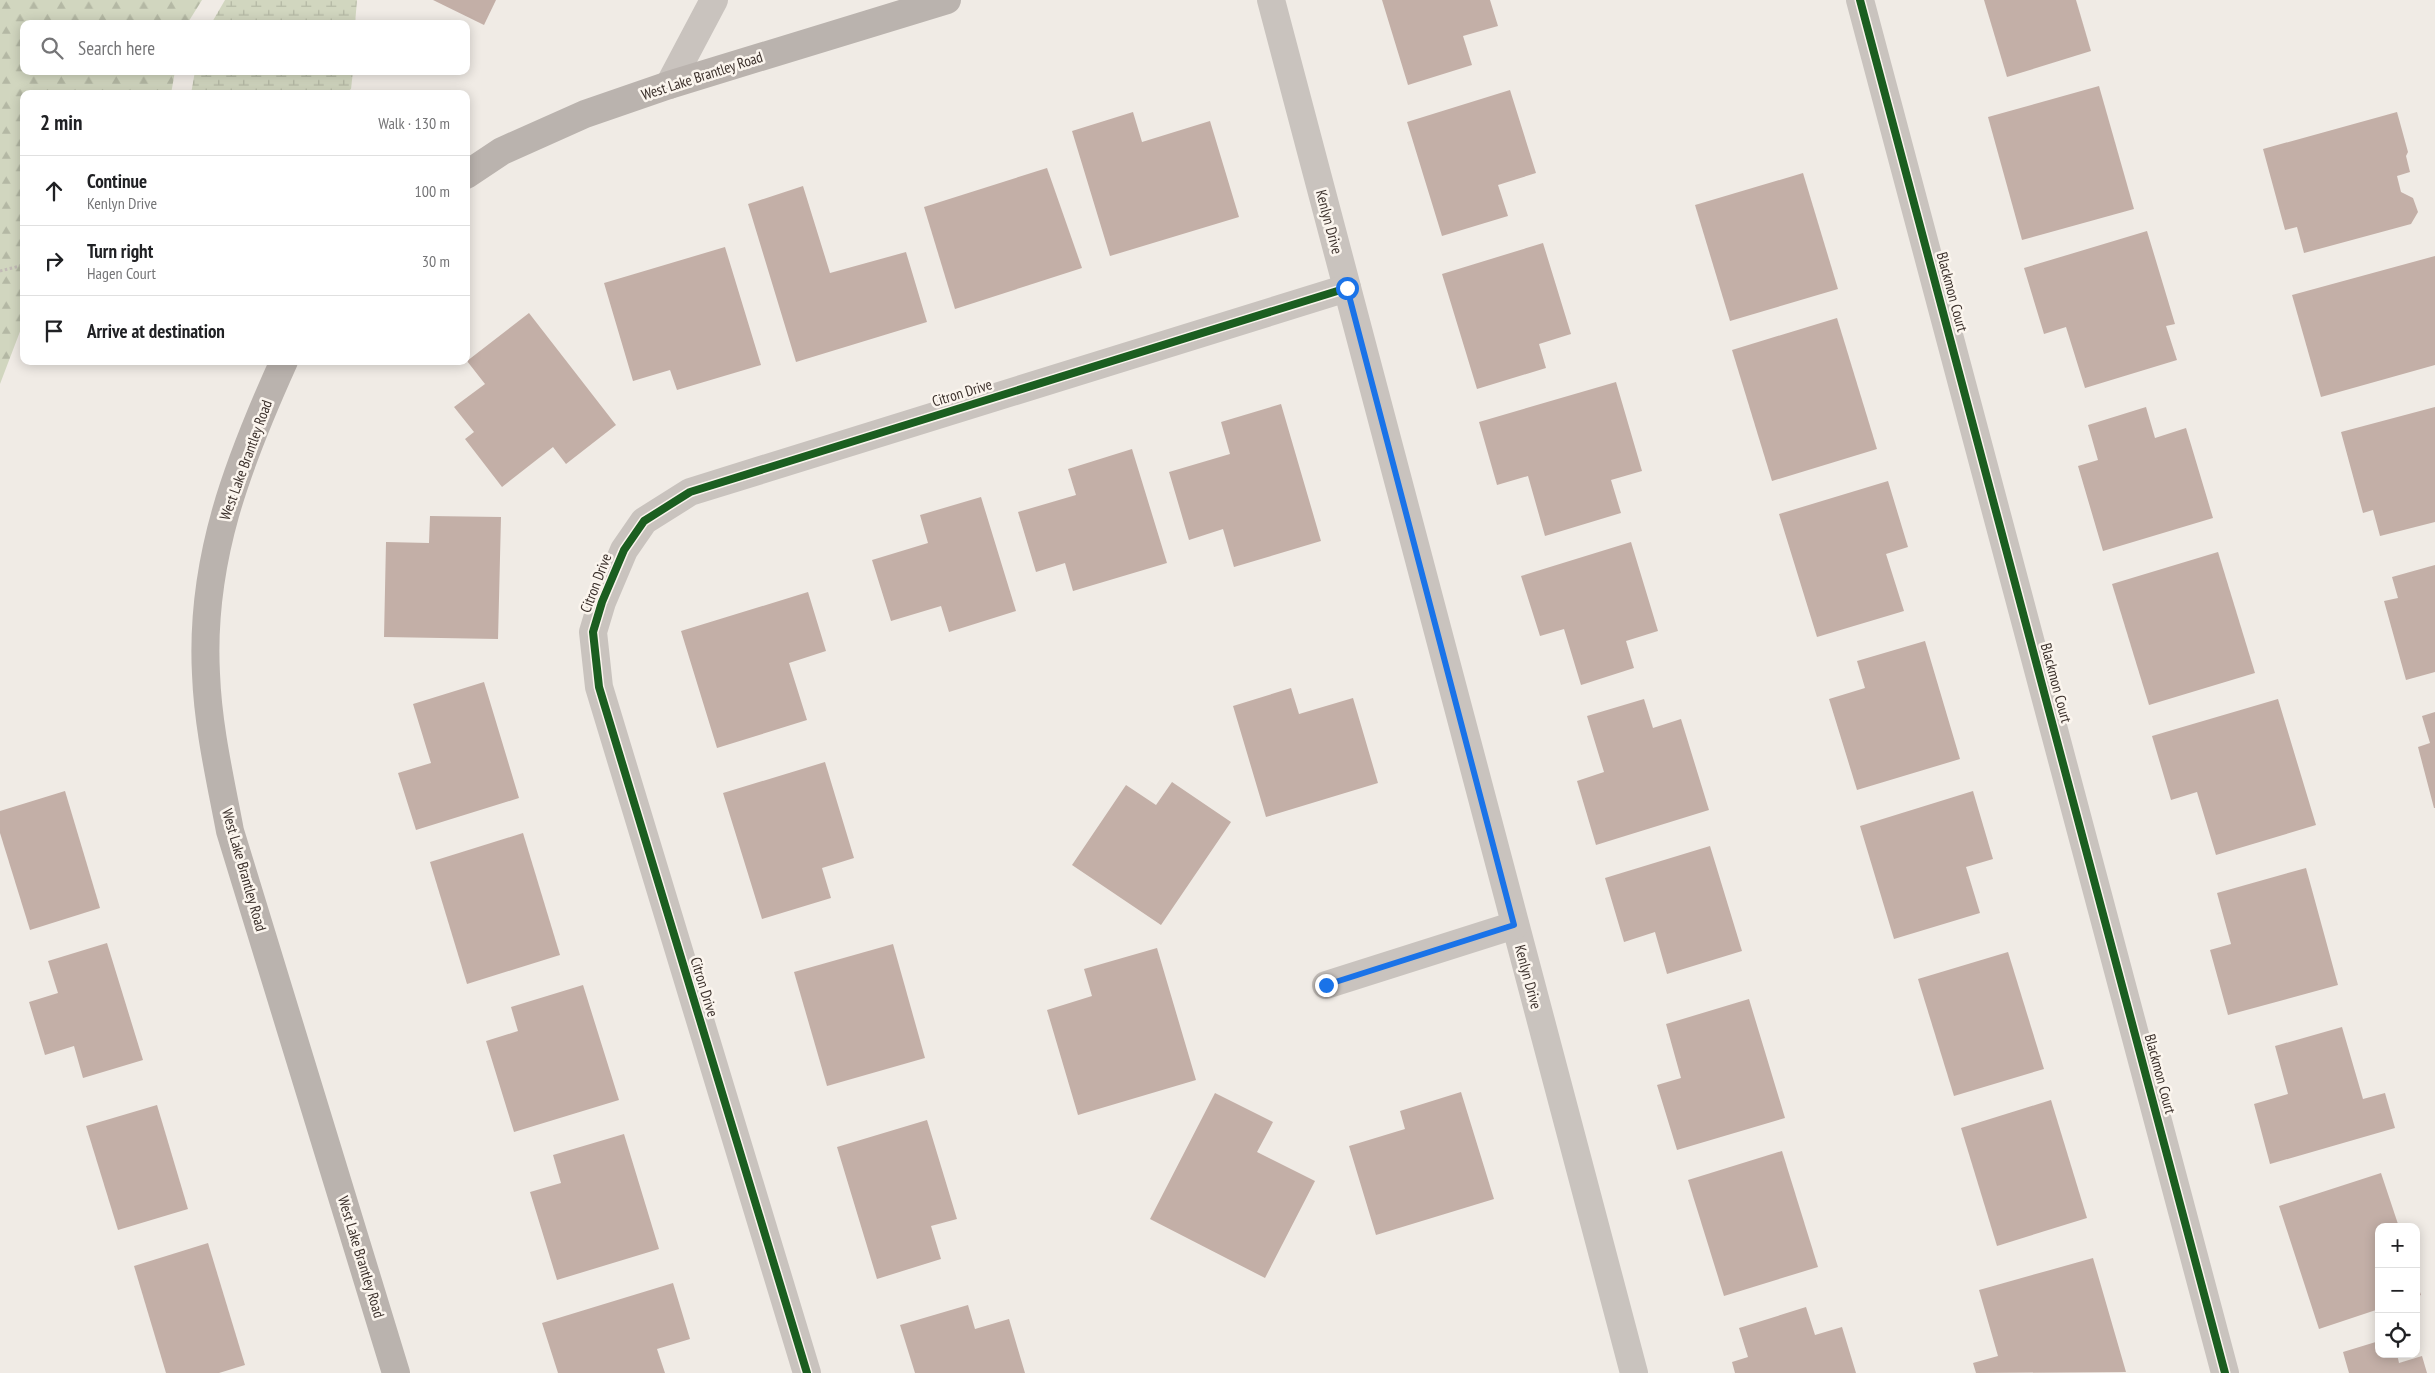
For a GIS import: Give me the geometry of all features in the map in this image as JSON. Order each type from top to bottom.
[{"type":"street","points":[[669,86],[714,0]]},
{"type":"street","name":"West Lake Brantley Road","points":[[470,172],[502,151],[585,114],[947,0]]},
{"type":"street","name":"Kenlyn Drive","points":[[1271,0],[1514,925],[1634,1373]]},
{"type":"street","name":"Blackmon Court","points":[[1860,0],[2225,1373]]},
{"type":"street","name":"Citron Drive","points":[[807,1373],[599,686],[593,632],[602,602],[624,550],[644,521],[690,492],[1347,288]]},
{"type":"street","name":"West Lake Brantley Road","points":[[282,365],[232,488],[217,540],[207,614],[206,673],[212,740],[230,830],[396,1373]]},
{"type":"street","points":[[1326,985],[1514,925]]},
{"type":"path","points":[[0,266],[1,271],[20,266]]},
{"type":"green space","points":[[0,0],[202,0],[190,20],[20,20],[20,75],[174,75],[172,90],[20,90],[20,332],[0,384]]},
{"type":"green space","points":[[225,0],[357,0],[355,20],[213,20]]},
{"type":"green space","points":[[194,75],[353,75],[350,90],[192,90]]},
{"type":"building","points":[[433,0],[496,0],[484,25]]},
{"type":"building","points":[[1382,0],[1490,0],[1498,26],[1463,36],[1472,65],[1408,85]]},
{"type":"building","points":[[1984,0],[2076,0],[2091,51],[2007,77]]},
{"type":"building","points":[[2099,86],[2134,209],[2022,240],[1988,117]]},
{"type":"building","points":[[1510,90],[1536,173],[1498,185],[1508,216],[1442,236],[1407,122]]},
{"type":"building","points":[[1133,112],[1142,142],[1210,121],[1239,217],[1110,256],[1072,131]]},
{"type":"building","points":[[2397,112],[2408,152],[2406,156],[2410,172],[2397,176],[2401,192],[2413,198],[2418,212],[2411,224],[2304,253],[2297,227],[2285,230],[2263,149]]},
{"type":"building","points":[[1047,168],[1082,268],[955,309],[924,207]]},
{"type":"building","points":[[1803,173],[1838,289],[1730,321],[1695,205]]},
{"type":"building","points":[[803,186],[830,273],[906,252],[927,322],[796,362],[748,204]]},
{"type":"building","points":[[2147,231],[2175,324],[2166,326],[2177,360],[2085,388],[2066,327],[2044,334],[2024,268]]},
{"type":"building","points":[[1543,243],[1571,334],[1539,344],[1546,368],[1477,389],[1442,274]]},
{"type":"building","points":[[725,247],[761,365],[677,390],[670,370],[633,381],[604,283]]},
{"type":"building","points":[[2435,256],[2435,365],[2321,397],[2292,295]]},
{"type":"building","points":[[529,313],[616,425],[566,464],[553,447],[502,487],[465,439],[474,432],[454,407],[485,384],[470,365],[470,359]]},
{"type":"building","points":[[1837,318],[1877,449],[1772,481],[1732,350]]},
{"type":"building","points":[[1616,382],[1642,471],[1611,480],[1621,513],[1545,536],[1528,476],[1497,485],[1479,422]]},
{"type":"building","points":[[1281,404],[1321,541],[1234,567],[1223,529],[1189,540],[1169,472],[1230,454],[1221,422]]},
{"type":"building","points":[[2146,407],[2155,438],[2186,428],[2213,518],[2103,551],[2078,466],[2098,460],[2088,425]]},
{"type":"building","points":[[2435,407],[2435,522],[2380,536],[2373,510],[2363,513],[2341,432]]},
{"type":"building","points":[[1132,449],[1167,563],[1073,591],[1065,563],[1036,572],[1018,512],[1076,495],[1068,469]]},
{"type":"building","points":[[1888,481],[1908,547],[1886,554],[1904,611],[1817,637],[1779,514]]},
{"type":"building","points":[[981,497],[1016,611],[949,632],[941,606],[891,621],[872,560],[928,543],[920,515]]},
{"type":"building","points":[[430,516],[501,517],[498,639],[384,637],[386,542],[429,543]]},
{"type":"building","points":[[1631,542],[1658,631],[1626,641],[1634,668],[1581,685],[1564,629],[1540,636],[1521,576]]},
{"type":"building","points":[[2218,552],[2255,673],[2149,705],[2112,584]]},
{"type":"building","points":[[2435,565],[2435,672],[2406,680],[2384,601],[2398,598],[2392,577]]},
{"type":"building","points":[[808,592],[826,651],[789,663],[807,720],[717,748],[681,631]]},
{"type":"building","points":[[1925,641],[1960,759],[1857,790],[1829,699],[1865,688],[1857,661]]},
{"type":"building","points":[[484,682],[519,798],[416,830],[398,773],[431,763],[413,704]]},
{"type":"building","points":[[1291,688],[1299,714],[1353,698],[1378,783],[1266,817],[1233,706]]},
{"type":"building","points":[[1644,699],[1653,728],[1681,719],[1709,810],[1596,845],[1577,781],[1604,772],[1587,716]]},
{"type":"building","points":[[2278,699],[2316,825],[2216,855],[2197,792],[2171,800],[2152,736]]},
{"type":"building","points":[[2435,712],[2434,808],[2418,747],[2430,743],[2422,716]]},
{"type":"building","points":[[825,762],[854,858],[822,868],[831,898],[762,919],[723,793]]},
{"type":"building","points":[[1172,782],[1231,822],[1161,925],[1072,865],[1126,785],[1156,805]]},
{"type":"building","points":[[65,791],[100,908],[30,930],[0,833],[0,811]]},
{"type":"building","points":[[1973,791],[1993,859],[1966,867],[1980,913],[1894,939],[1860,826]]},
{"type":"building","points":[[523,833],[560,955],[467,984],[430,862]]},
{"type":"building","points":[[1710,846],[1742,951],[1667,974],[1655,932],[1624,942],[1605,878]]},
{"type":"building","points":[[2306,868],[2338,985],[2228,1015],[2210,950],[2231,944],[2217,893]]},
{"type":"building","points":[[107,943],[143,1060],[83,1078],[74,1046],[45,1055],[29,1002],[58,993],[48,961]]},
{"type":"building","points":[[893,944],[925,1058],[827,1086],[794,972]]},
{"type":"building","points":[[1157,948],[1196,1080],[1078,1115],[1047,1010],[1092,996],[1084,969]]},
{"type":"building","points":[[2008,952],[2044,1069],[1954,1096],[1918,979]]},
{"type":"building","points":[[583,985],[619,1100],[514,1132],[486,1041],[518,1031],[511,1007]]},
{"type":"building","points":[[1749,999],[1785,1118],[1677,1150],[1657,1085],[1681,1078],[1666,1024]]},
{"type":"building","points":[[2342,1027],[2363,1099],[2385,1093],[2395,1128],[2270,1164],[2254,1104],[2288,1094],[2275,1046]]},
{"type":"building","points":[[1461,1092],[1494,1199],[1376,1235],[1349,1146],[1405,1129],[1400,1111]]},
{"type":"building","points":[[1215,1093],[1273,1122],[1257,1152],[1315,1181],[1265,1278],[1150,1219]]},
{"type":"building","points":[[2051,1100],[2087,1218],[1997,1246],[1961,1128]]},
{"type":"building","points":[[157,1105],[188,1209],[118,1230],[86,1126]]},
{"type":"building","points":[[927,1120],[957,1219],[931,1226],[941,1259],[877,1279],[837,1147]]},
{"type":"building","points":[[624,1134],[659,1249],[557,1280],[530,1192],[561,1183],[553,1155]]},
{"type":"building","points":[[1782,1151],[1818,1267],[1724,1296],[1688,1180]]},
{"type":"building","points":[[2381,1173],[2398,1223],[2375,1223],[2375,1310],[2319,1329],[2279,1206]]},
{"type":"building","points":[[208,1243],[245,1365],[219,1373],[166,1373],[134,1266]]},
{"type":"building","points":[[2093,1258],[2126,1372],[1976,1373],[1973,1363],[1998,1356],[1979,1290]]},
{"type":"building","points":[[673,1283],[690,1339],[657,1349],[665,1373],[558,1373],[542,1323]]},
{"type":"building","points":[[968,1305],[975,1329],[1009,1319],[1025,1373],[915,1373],[900,1325]]},
{"type":"building","points":[[1806,1307],[1815,1335],[1842,1327],[1856,1373],[1735,1373],[1732,1362],[1748,1357],[1739,1328]]},
{"type":"building","points":[[2375,1342],[2375,1358],[2398,1358],[2399,1363],[2422,1356],[2427,1373],[2349,1373],[2343,1352]]},
{"type":"cycle path","points":[[1860,0],[2225,1373]]},
{"type":"cycle path","points":[[807,1373],[599,687],[593,632],[602,602],[624,550],[644,521],[690,492],[1347,288]]},
{"type":"route","points":[[1326,985],[1514,925],[1347,288]]}]
